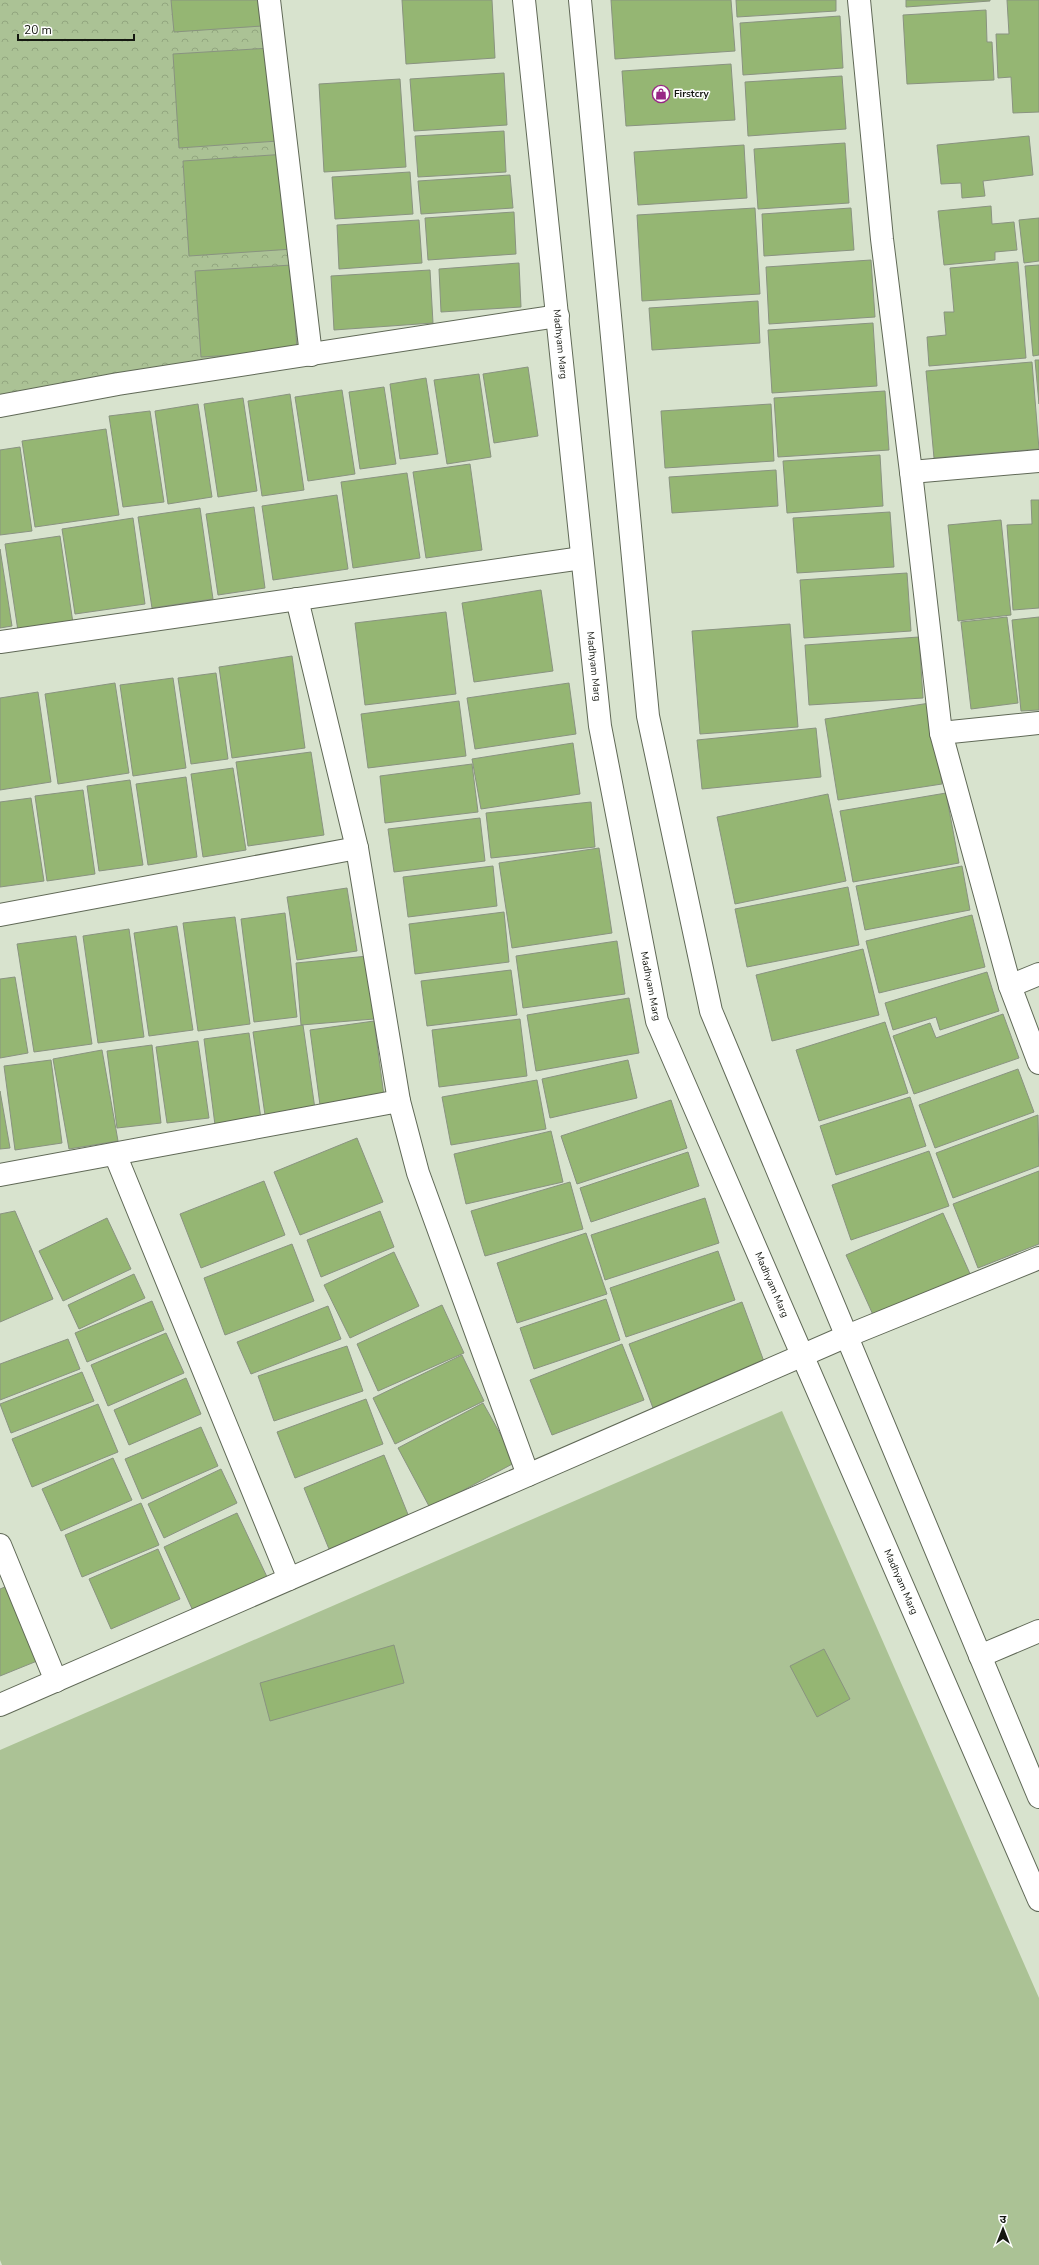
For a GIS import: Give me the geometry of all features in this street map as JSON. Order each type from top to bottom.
[{"type":"street","points":[[269,0],[311,355]]},
{"type":"street","name":"Madhyam Marg","points":[[524,0],[600,726],[657,1021],[801,1356],[1039,1900]]},
{"type":"street","points":[[580,0],[648,716],[711,1011],[1039,1797]]},
{"type":"street","points":[[859,0],[882,239],[941,733],[1010,986],[1039,1063]]},
{"type":"street","points":[[0,406],[118,384],[558,316]]},
{"type":"street","points":[[911,472],[1039,461]]},
{"type":"street","points":[[0,642],[582,558]]},
{"type":"street","points":[[297,599],[357,848],[399,1101],[418,1173],[528,1475]]},
{"type":"street","points":[[941,733],[1039,723]]},
{"type":"street","points":[[0,916],[357,848]]},
{"type":"street","points":[[1010,986],[1039,974]]},
{"type":"street","points":[[0,1175],[399,1101]]},
{"type":"street","points":[[115,1154],[289,1579]]},
{"type":"street","points":[[0,1705],[847,1336],[1039,1258]]},
{"type":"street","points":[[0,1545],[56,1681]]},
{"type":"street","points":[[980,1656],[1039,1631]]},
{"type":"green space","points":[[0,0],[269,0],[311,355],[0,409]]},
{"type":"green space","points":[[782,1411],[1039,1998],[1039,2265],[2,2265],[0,2260],[0,1750]]},
{"type":"building","points":[[171,0],[260,0],[262,26],[174,32]]},
{"type":"building","points":[[402,0],[492,0],[495,58],[406,64]]},
{"type":"building","points":[[611,0],[731,0],[735,51],[615,59]]},
{"type":"building","points":[[736,0],[836,0],[836,11],[737,17]]},
{"type":"building","points":[[906,0],[990,0],[990,1],[906,7]]},
{"type":"building","points":[[1007,0],[1039,0],[1039,112],[1013,113],[1011,77],[998,78],[996,34],[1009,34]]},
{"type":"building","points":[[986,10],[987,42],[992,42],[994,80],[907,84],[903,15]]},
{"type":"building","points":[[840,16],[843,68],[743,75],[740,23]]},
{"type":"building","points":[[271,48],[278,141],[179,148],[173,54]]},
{"type":"building","points":[[731,64],[735,120],[626,126],[622,71]]},
{"type":"building","points":[[504,73],[507,125],[414,131],[410,79]]},
{"type":"building","points":[[842,76],[846,129],[748,136],[745,82]]},
{"type":"building","points":[[400,79],[406,167],[324,172],[319,84]]},
{"type":"building","points":[[504,131],[506,172],[418,177],[415,136]]},
{"type":"building","points":[[1029,136],[1033,175],[983,181],[985,196],[962,198],[961,183],[941,184],[937,145]]},
{"type":"building","points":[[845,143],[849,203],[758,209],[754,149]]},
{"type":"building","points":[[744,145],[747,198],[638,205],[634,152]]},
{"type":"building","points":[[287,154],[293,249],[189,256],[183,161]]},
{"type":"building","points":[[410,172],[413,214],[335,219],[332,177]]},
{"type":"building","points":[[510,175],[513,208],[421,214],[418,181]]},
{"type":"building","points":[[991,206],[992,224],[1014,222],[1017,250],[995,252],[995,260],[944,265],[938,211]]},
{"type":"building","points":[[755,208],[760,294],[642,301],[637,215]]},
{"type":"building","points":[[851,208],[854,250],[764,256],[762,214]]},
{"type":"building","points":[[514,212],[516,254],[428,260],[425,218]]},
{"type":"building","points":[[1039,218],[1039,261],[1024,263],[1019,220]]},
{"type":"building","points":[[419,220],[422,263],[339,269],[337,225]]},
{"type":"building","points":[[871,260],[875,317],[769,324],[766,267]]},
{"type":"building","points":[[1018,262],[1026,358],[929,366],[927,337],[946,335],[944,312],[954,312],[950,268]]},
{"type":"building","points":[[519,263],[521,307],[441,312],[439,269]]},
{"type":"building","points":[[292,265],[297,351],[201,357],[195,271]]},
{"type":"building","points":[[1039,265],[1039,355],[1033,356],[1025,266]]},
{"type":"building","points":[[430,270],[433,323],[334,330],[331,276]]},
{"type":"building","points":[[758,301],[760,343],[652,350],[649,308]]},
{"type":"building","points":[[873,323],[877,386],[772,393],[768,330]]},
{"type":"building","points":[[1035,360],[1039,360],[1039,404]]},
{"type":"building","points":[[1032,362],[1039,449],[934,458],[926,371]]},
{"type":"building","points":[[528,367],[538,436],[494,443],[483,374]]},
{"type":"building","points":[[479,374],[491,457],[447,464],[434,380]]},
{"type":"building","points":[[426,378],[438,454],[400,459],[390,384]]},
{"type":"building","points":[[384,387],[396,464],[360,469],[349,392]]},
{"type":"building","points":[[342,390],[355,474],[308,481],[295,397]]},
{"type":"building","points":[[885,391],[889,450],[778,457],[774,398]]},
{"type":"building","points":[[290,394],[304,490],[262,496],[248,401]]},
{"type":"building","points":[[243,398],[257,491],[218,497],[204,404]]},
{"type":"building","points":[[198,404],[212,497],[168,504],[155,411]]},
{"type":"building","points":[[771,404],[774,461],[665,468],[661,411]]},
{"type":"building","points":[[150,411],[164,502],[123,507],[109,416]]},
{"type":"building","points":[[106,429],[119,515],[35,527],[22,441]]},
{"type":"building","points":[[20,447],[32,531],[0,535],[0,450]]},
{"type":"building","points":[[880,455],[883,506],[787,513],[783,461]]},
{"type":"building","points":[[470,464],[482,550],[426,558],[413,472]]},
{"type":"building","points":[[776,470],[778,506],[672,513],[669,477]]},
{"type":"building","points":[[407,473],[420,558],[353,568],[341,482]]},
{"type":"building","points":[[337,495],[348,569],[273,580],[262,506]]},
{"type":"building","points":[[1031,500],[1039,500],[1039,608],[1013,610],[1007,525],[1032,524]]},
{"type":"building","points":[[254,507],[265,588],[218,595],[206,514]]},
{"type":"building","points":[[200,508],[213,599],[152,608],[138,517]]},
{"type":"building","points":[[890,512],[894,567],[797,573],[793,518]]},
{"type":"building","points":[[133,518],[145,604],[75,614],[62,529]]},
{"type":"building","points":[[1001,520],[1011,615],[958,621],[948,525]]},
{"type":"building","points":[[60,536],[73,623],[18,631],[5,544]]},
{"type":"building","points":[[0,549],[12,626],[0,628]]},
{"type":"building","points":[[907,573],[911,631],[804,638],[800,580]]},
{"type":"building","points":[[541,590],[553,671],[474,682],[462,603]]},
{"type":"building","points":[[446,612],[456,694],[365,705],[355,623]]},
{"type":"building","points":[[1007,617],[1018,703],[971,709],[961,622]]},
{"type":"building","points":[[1039,617],[1039,710],[1021,711],[1012,620]]},
{"type":"building","points":[[790,624],[798,727],[700,734],[692,631]]},
{"type":"building","points":[[919,637],[923,698],[809,705],[805,645]]},
{"type":"building","points":[[292,656],[305,748],[232,758],[219,667]]},
{"type":"building","points":[[216,673],[228,759],[191,764],[178,678]]},
{"type":"building","points":[[173,678],[186,768],[133,776],[120,685]]},
{"type":"building","points":[[115,683],[129,773],[58,784],[45,694]]},
{"type":"building","points":[[569,683],[576,734],[475,749],[467,698]]},
{"type":"building","points":[[38,692],[51,782],[0,790],[0,698]]},
{"type":"building","points":[[459,701],[466,756],[368,768],[361,714]]},
{"type":"building","points":[[930,703],[942,784],[838,800],[825,719]]},
{"type":"building","points":[[816,728],[821,777],[702,789],[697,740]]},
{"type":"building","points":[[573,743],[580,794],[481,809],[472,759]]},
{"type":"building","points":[[311,752],[324,835],[248,846],[236,762]]},
{"type":"building","points":[[472,764],[478,812],[385,823],[380,776]]},
{"type":"building","points":[[233,768],[246,850],[203,857],[191,774]]},
{"type":"building","points":[[186,777],[197,857],[148,865],[136,784]]},
{"type":"building","points":[[130,780],[143,865],[99,871],[87,786]]},
{"type":"building","points":[[83,790],[95,874],[47,881],[35,796]]},
{"type":"building","points":[[946,793],[959,863],[853,882],[840,811]]},
{"type":"building","points":[[828,794],[846,881],[735,904],[717,817]]},
{"type":"building","points":[[31,798],[44,881],[0,887],[0,802]]},
{"type":"building","points":[[591,802],[595,847],[491,858],[486,813]]},
{"type":"building","points":[[480,818],[485,861],[394,872],[388,829]]},
{"type":"building","points":[[599,848],[612,933],[512,948],[499,863]]},
{"type":"building","points":[[493,866],[497,906],[408,917],[403,877]]},
{"type":"building","points":[[962,866],[970,910],[865,930],[856,886]]},
{"type":"building","points":[[848,887],[859,945],[747,967],[735,909]]},
{"type":"building","points":[[347,888],[357,951],[297,960],[287,897]]},
{"type":"building","points":[[504,912],[509,962],[415,974],[409,924]]},
{"type":"building","points":[[285,913],[297,1017],[254,1022],[241,919]]},
{"type":"building","points":[[972,915],[985,967],[879,993],[866,941]]},
{"type":"building","points":[[235,917],[250,1024],[198,1031],[183,923]]},
{"type":"building","points":[[177,926],[193,1030],[149,1036],[134,933]]},
{"type":"building","points":[[129,929],[144,1037],[98,1043],[83,936]]},
{"type":"building","points":[[76,936],[92,1044],[34,1052],[17,944]]},
{"type":"building","points":[[617,941],[625,994],[523,1008],[516,956]]},
{"type":"building","points":[[863,949],[879,1015],[772,1041],[756,975]]},
{"type":"building","points":[[368,956],[374,1019],[301,1025],[296,963]]},
{"type":"building","points":[[511,970],[517,1015],[427,1026],[421,981]]},
{"type":"building","points":[[987,972],[999,1011],[940,1030],[936,1017],[893,1030],[885,1003]]},
{"type":"building","points":[[15,977],[28,1053],[0,1058],[0,979]]},
{"type":"building","points":[[629,998],[639,1053],[536,1071],[527,1015]]},
{"type":"building","points":[[1003,1014],[1019,1058],[914,1094],[893,1036],[930,1023],[936,1038]]},
{"type":"building","points":[[520,1019],[527,1076],[439,1087],[432,1030]]},
{"type":"building","points":[[374,1021],[384,1096],[320,1105],[310,1030]]},
{"type":"building","points":[[885,1022],[908,1093],[819,1121],[796,1050]]},
{"type":"building","points":[[303,1025],[315,1109],[265,1115],[253,1032]]},
{"type":"building","points":[[249,1033],[261,1119],[215,1125],[204,1039]]},
{"type":"building","points":[[198,1041],[209,1118],[167,1123],[156,1047]]},
{"type":"building","points":[[152,1045],[161,1123],[117,1128],[107,1051]]},
{"type":"building","points":[[102,1050],[118,1141],[69,1149],[53,1059]]},
{"type":"building","points":[[51,1060],[62,1143],[15,1150],[4,1066]]},
{"type":"building","points":[[628,1060],[637,1098],[550,1118],[542,1079]]},
{"type":"building","points":[[1018,1069],[1034,1112],[935,1148],[919,1105]]},
{"type":"building","points":[[537,1080],[546,1129],[451,1145],[442,1097]]},
{"type":"building","points":[[0,1091],[10,1148],[0,1149]]},
{"type":"building","points":[[910,1097],[926,1146],[836,1175],[820,1126]]},
{"type":"building","points":[[671,1100],[687,1148],[577,1184],[561,1136]]},
{"type":"building","points":[[1038,1115],[1039,1166],[953,1198],[936,1153]]},
{"type":"building","points":[[551,1131],[563,1182],[466,1204],[454,1154]]},
{"type":"building","points":[[357,1138],[383,1202],[300,1235],[274,1172]]},
{"type":"building","points":[[929,1151],[949,1206],[851,1240],[832,1185]]},
{"type":"building","points":[[688,1152],[699,1186],[591,1222],[580,1188]]},
{"type":"building","points":[[1039,1171],[1039,1244],[978,1268],[953,1204]]},
{"type":"building","points":[[264,1181],[285,1235],[201,1268],[180,1214]]},
{"type":"building","points":[[570,1182],[583,1229],[485,1256],[471,1211]]},
{"type":"building","points":[[705,1198],[719,1243],[605,1280],[591,1235]]},
{"type":"building","points":[[15,1211],[53,1299],[0,1322],[0,1214]]},
{"type":"building","points":[[380,1211],[394,1247],[321,1277],[307,1240]]},
{"type":"building","points":[[943,1213],[971,1276],[874,1317],[846,1255]]},
{"type":"building","points":[[107,1218],[131,1269],[63,1301],[39,1251]]},
{"type":"building","points":[[586,1233],[607,1294],[517,1323],[497,1263]]},
{"type":"building","points":[[292,1244],[314,1301],[225,1335],[204,1278]]},
{"type":"building","points":[[718,1251],[735,1300],[626,1337],[610,1288]]},
{"type":"building","points":[[394,1252],[419,1306],[350,1338],[324,1285]]},
{"type":"building","points":[[134,1274],[145,1298],[79,1329],[68,1305]]},
{"type":"building","points":[[606,1299],[620,1340],[534,1369],[520,1328]]},
{"type":"building","points":[[152,1301],[164,1330],[87,1362],[75,1333]]},
{"type":"building","points":[[742,1302],[766,1367],[653,1408],[629,1344]]},
{"type":"building","points":[[442,1305],[464,1353],[378,1391],[357,1344]]},
{"type":"building","points":[[328,1306],[341,1339],[251,1374],[237,1342]]},
{"type":"building","points":[[166,1333],[184,1373],[108,1406],[91,1365]]},
{"type":"building","points":[[68,1339],[80,1369],[0,1400],[0,1364]]},
{"type":"building","points":[[622,1344],[644,1400],[552,1435],[530,1380]]},
{"type":"building","points":[[347,1346],[363,1391],[274,1421],[258,1376]]},
{"type":"building","points":[[462,1355],[484,1401],[395,1444],[373,1398]]},
{"type":"building","points":[[82,1372],[94,1401],[11,1433],[0,1404]]},
{"type":"building","points":[[186,1378],[201,1414],[129,1445],[114,1410]]},
{"type":"building","points":[[366,1399],[383,1444],[295,1478],[277,1432]]},
{"type":"building","points":[[483,1403],[516,1462],[430,1508],[398,1448]]},
{"type":"building","points":[[98,1404],[118,1452],[32,1487],[12,1439]]},
{"type":"building","points":[[201,1427],[218,1466],[142,1499],[125,1459]]},
{"type":"building","points":[[384,1455],[409,1517],[329,1549],[304,1488]]},
{"type":"building","points":[[113,1458],[132,1500],[61,1531],[42,1489]]},
{"type":"building","points":[[221,1469],[237,1503],[164,1538],[148,1504]]},
{"type":"building","points":[[141,1503],[159,1545],[82,1577],[65,1535]]},
{"type":"building","points":[[237,1513],[268,1579],[194,1613],[164,1547]]},
{"type":"building","points":[[158,1549],[180,1599],[111,1629],[89,1579]]},
{"type":"building","points":[[12,1584],[42,1659],[0,1676],[0,1589]]},
{"type":"building","points":[[394,1645],[404,1683],[270,1721],[260,1683]]},
{"type":"building","points":[[824,1649],[850,1699],[817,1717],[790,1666]]},
{"type":"place","name":"Firstcry","points":[[661,94]]}]
